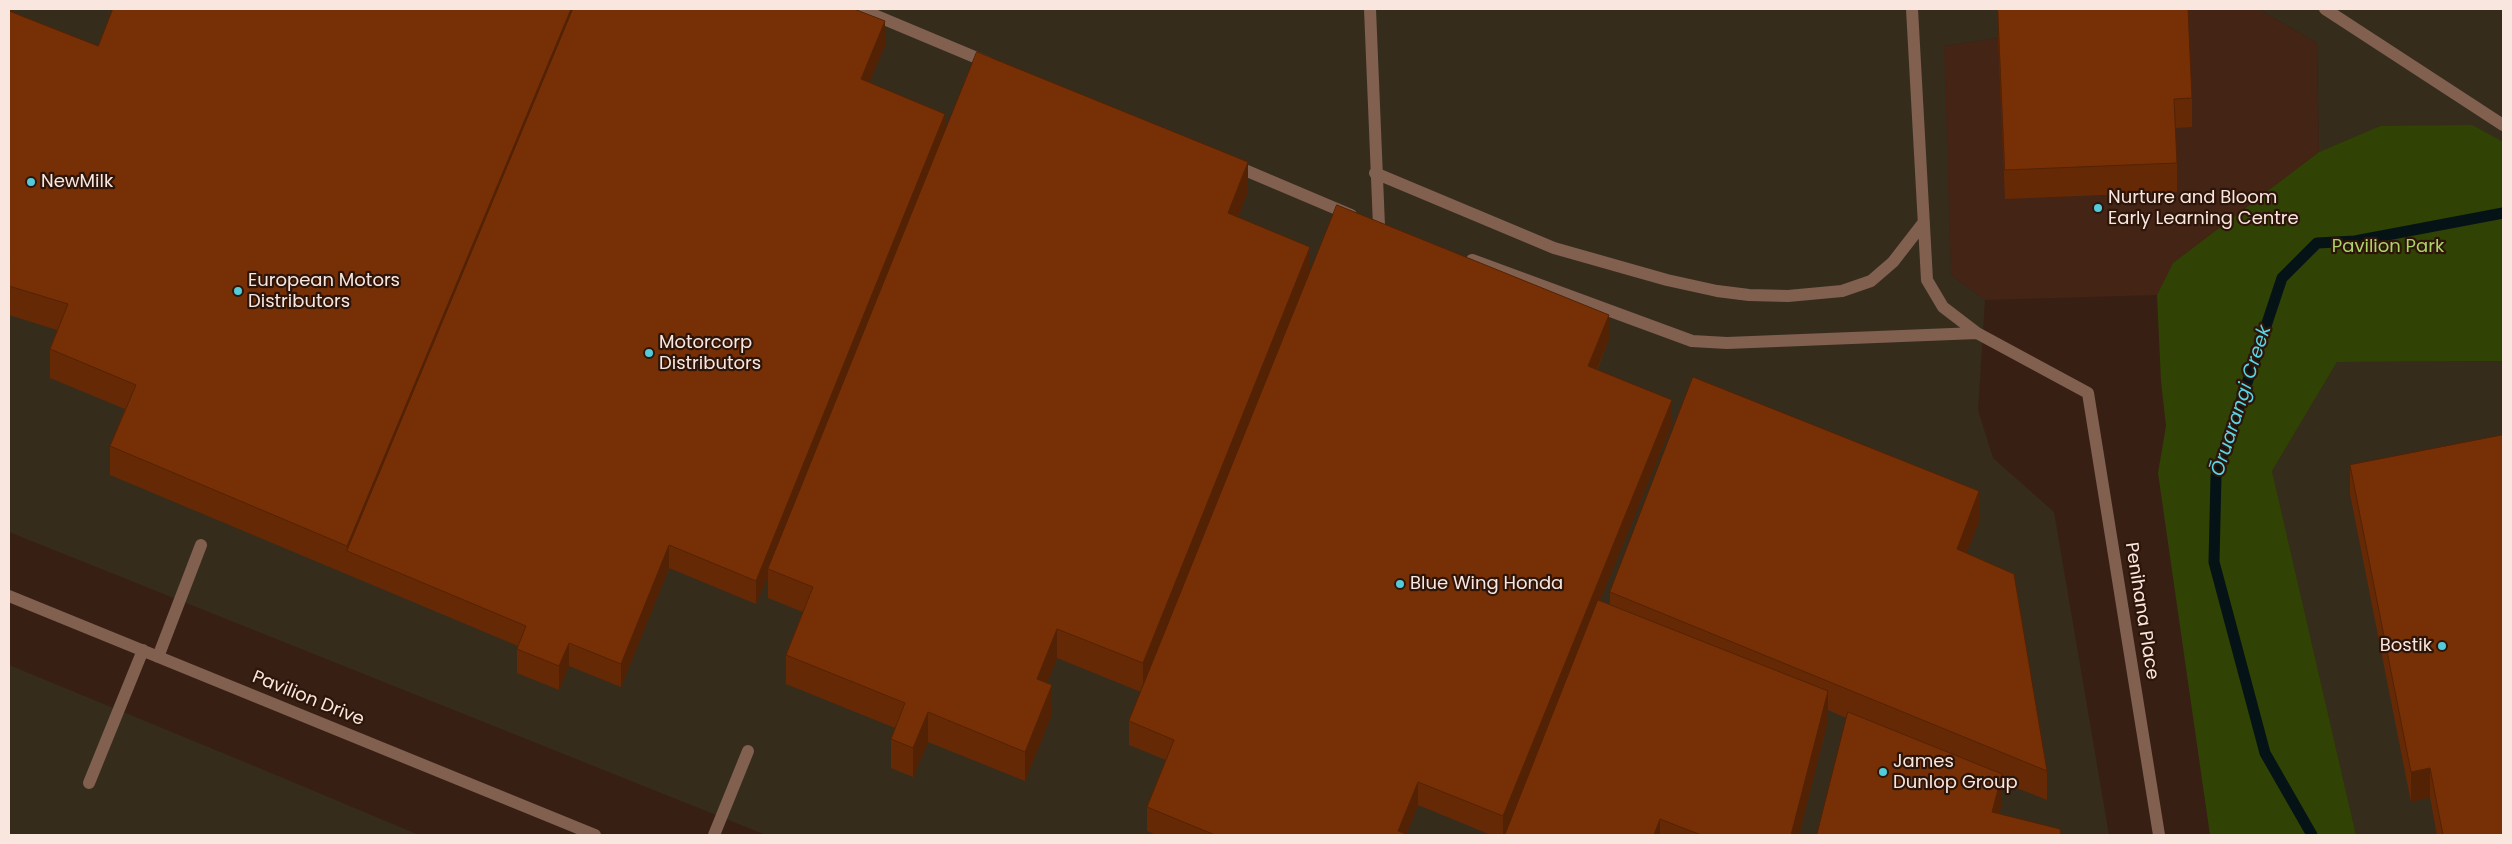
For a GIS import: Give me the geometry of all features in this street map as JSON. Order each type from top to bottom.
[{"type":"street","points":[[860,9],[1005,70]]},
{"type":"street","points":[[1224,162],[1374,224],[1375,173],[1370,9]]},
{"type":"street","points":[[1912,9],[1927,280],[1943,307],[1976,334]]},
{"type":"street","points":[[2325,9],[2503,125]]},
{"type":"street","points":[[1375,173],[1554,248],[1667,280],[1717,291],[1749,295],[1788,296],[1842,291],[1871,281],[1894,262],[1924,222]]},
{"type":"street","points":[[1462,257],[1692,341],[1727,343],[1976,334]]},
{"type":"street","name":"Penihana Place","points":[[1976,334],[2088,393],[2159,835]]},
{"type":"street","points":[[158,657],[201,545]]},
{"type":"street","name":"Pavilion Drive","points":[[9,596],[595,835]]},
{"type":"street","points":[[89,783],[142,650]]},
{"type":"street","points":[[714,835],[748,751]]},
{"type":"shaded area","points":[[9,9],[2141,9],[2132,18],[1944,46],[1951,275],[1985,300],[1978,410],[1993,458],[2054,512],[2109,835],[766,835],[9,532]]},
{"type":"shaded area","name":"Nurture and Bloom Early Learning Centre","points":[[2141,9],[2259,9],[2317,43],[2319,152],[2173,263],[2157,295],[1985,300],[1951,275],[1943,46],[2132,18]]},
{"type":"shaded area","points":[[2259,9],[2503,9],[2503,150],[2380,126],[2319,152],[2317,43]]},
{"type":"shaded area","points":[[2503,361],[2503,835],[2356,835],[2272,471],[2337,362]]},
{"type":"shaded area","points":[[9,665],[264,770],[419,835],[9,835]]},
{"type":"green space","name":"Pavilion Park","points":[[2472,125],[2503,142],[2503,361],[2337,362],[2272,471],[2356,835],[2210,835],[2158,473],[2166,426],[2161,381],[2157,295],[2173,263],[2319,152],[2380,126]]},
{"type":"building","name":"European Motors Distributors","points":[[113,9],[571,9],[347,546],[110,446],[136,385],[50,349],[68,304],[9,286],[9,11],[98,46]]},
{"type":"building","name":"Motorcorp Distributors","points":[[573,9],[854,9],[885,21],[861,79],[945,114],[756,581],[669,545],[621,664],[569,643],[559,666],[517,649],[526,626],[347,551]]},
{"type":"building","points":[[1998,9],[2188,9],[2192,98],[2174,99],[2177,163],[2005,170]]},
{"type":"building","points":[[977,52],[1248,162],[1228,213],[1310,247],[1143,663],[1057,629],[1037,679],[1052,685],[1025,752],[928,712],[913,748],[891,739],[905,703],[786,655],[813,587],[768,569]]},
{"type":"building","name":"Blue Wing Honda","points":[[1337,205],[1609,315],[1588,366],[1672,400],[1503,816],[1418,782],[1398,831],[1408,835],[1215,835],[1147,807],[1174,740],[1129,721]]},
{"type":"building","points":[[1693,377],[1979,491],[1957,549],[2014,574],[2047,771],[1610,592]]},
{"type":"building","name":"Bostik","points":[[2503,435],[2503,835],[2443,835],[2430,768],[2411,772],[2350,465]]},
{"type":"building","points":[[1598,600],[1828,691],[1791,835],[1701,835],[1660,819],[1654,835],[1505,835]]},
{"type":"building","name":"James Dunlop Group","points":[[1848,712],[2002,774],[1992,812],[2060,829],[2061,835],[1817,835]]},
{"type":"waterway","name":"Ōruarangi Creek","points":[[2312,835],[2265,753],[2214,562],[2216,476],[2282,278],[2317,243],[2355,241],[2503,213]]},
{"type":"place","name":"NewMilk","points":[[31,182]]},
{"type":"place","name":"Nurture and Bloom Early Learning Centre","points":[[2098,208]]},
{"type":"place","name":"European Motors Distributors","points":[[238,291]]},
{"type":"place","name":"Motorcorp Distributors","points":[[649,353]]},
{"type":"place","name":"Blue Wing Honda","points":[[1400,584]]},
{"type":"place","name":"Bostik","points":[[2442,646]]},
{"type":"place","name":"James Dunlop Group","points":[[1883,772]]}]
